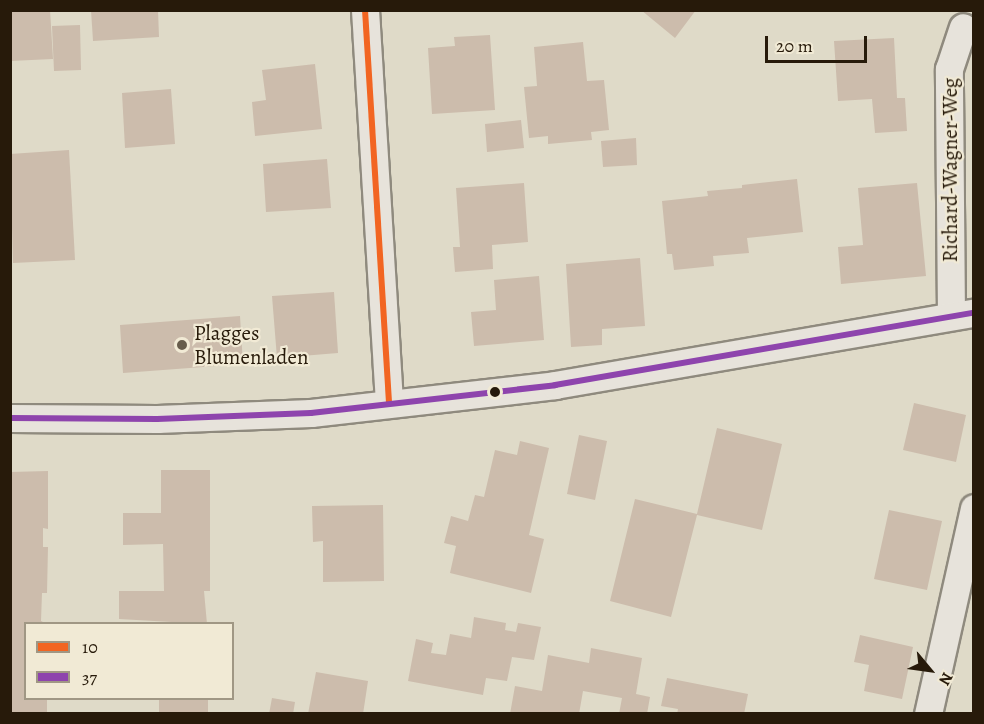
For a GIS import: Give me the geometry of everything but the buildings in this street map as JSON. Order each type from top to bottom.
[{"type":"street","points":[[365,10],[389,403]]},
{"type":"street","name":"Richard-Wagner-Weg","points":[[962,314],[949,69],[963,27]]},
{"type":"street","points":[[10,418],[169,419],[310,413],[555,385],[962,314]]},
{"type":"street","points":[[928,714],[974,508]]},
{"type":"transit line","name":"10","points":[[365,10],[389,403]]},
{"type":"transit line","name":"37","points":[[10,418],[157,419],[311,413],[555,385],[974,313]]},
{"type":"place","name":"Plagges Blumenladen","points":[[182,345]]}]
